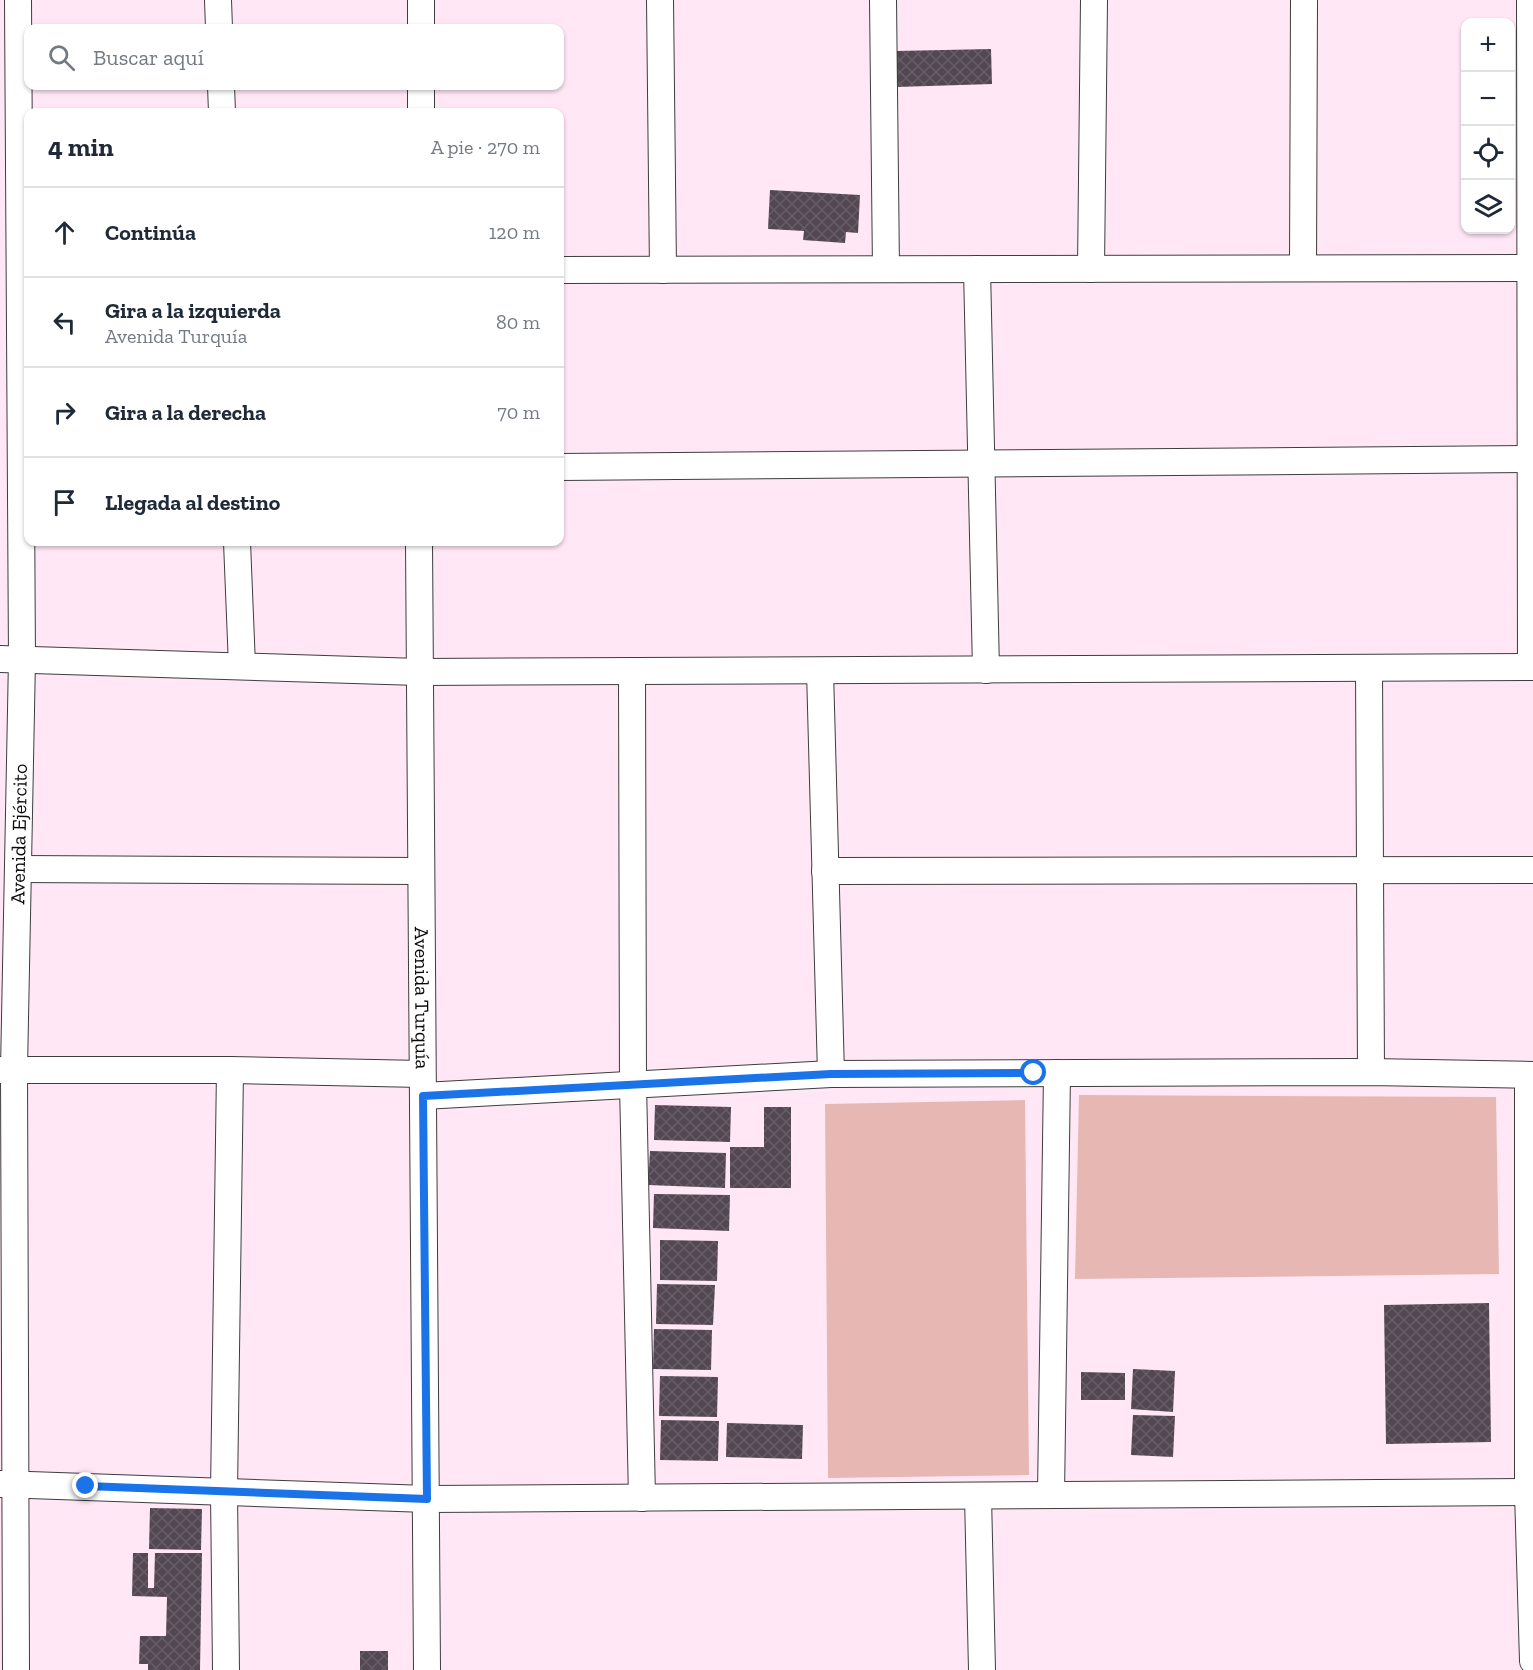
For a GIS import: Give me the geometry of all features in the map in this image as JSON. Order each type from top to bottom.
[{"type":"street","name":"Avenida Ejército","points":[[16,1670],[8,1484],[7,1070],[18,869],[11,659],[18,0]]},
{"type":"street","points":[[218,0],[219,24]]},
{"type":"street","points":[[421,0],[421,24]]},
{"type":"street","points":[[660,0],[663,270]]},
{"type":"street","points":[[883,0],[886,269]]},
{"type":"street","points":[[1091,269],[1094,0]]},
{"type":"street","points":[[1303,268],[1304,0]]},
{"type":"street","points":[[11,659],[418,672],[1532,667],[1530,0]]},
{"type":"street","points":[[221,90],[222,108]]},
{"type":"street","points":[[421,90],[421,108]]},
{"type":"street","points":[[564,270],[1532,268]]},
{"type":"street","points":[[977,269],[986,670]]},
{"type":"street","points":[[564,467],[1532,459]]},
{"type":"street","points":[[237,546],[242,666]]},
{"type":"street","name":"Avenida Turquía","points":[[419,546],[418,672],[427,1670]]},
{"type":"street","points":[[1369,668],[1371,1072]]},
{"type":"street","points":[[632,671],[633,1084],[642,1498]]},
{"type":"street","points":[[820,671],[831,1074]]},
{"type":"street","points":[[18,869],[420,871]]},
{"type":"street","points":[[825,871],[1533,870]]},
{"type":"street","points":[[7,1070],[230,1070],[423,1085],[633,1084],[831,1074],[1371,1072],[1531,1075],[1530,1492],[1533,1661]]},
{"type":"street","points":[[226,1670],[224,1492],[230,1070]]},
{"type":"street","points":[[1051,1495],[1057,1073]]},
{"type":"street","points":[[8,1484],[427,1499],[1530,1492]]},
{"type":"street","points":[[978,1496],[982,1670]]},
{"type":"shaded area","points":[[1079,1095],[1496,1097],[1499,1274],[1075,1279]]},
{"type":"shaded area","points":[[1025,1100],[1029,1475],[828,1478],[825,1104]]},
{"type":"building","points":[[991,49],[992,84],[897,87],[897,51]]},
{"type":"building","points":[[770,190],[860,195],[858,233],[846,232],[845,243],[803,240],[804,231],[768,229]]},
{"type":"building","points":[[655,1105],[731,1107],[730,1142],[654,1140]]},
{"type":"building","points":[[764,1107],[791,1107],[791,1188],[730,1188],[730,1147],[764,1147]]},
{"type":"building","points":[[650,1151],[726,1153],[725,1188],[648,1185]]},
{"type":"building","points":[[654,1194],[730,1195],[729,1231],[653,1228]]},
{"type":"building","points":[[660,1240],[718,1241],[717,1281],[660,1280]]},
{"type":"building","points":[[657,1284],[715,1285],[713,1325],[656,1324]]},
{"type":"building","points":[[1489,1303],[1491,1442],[1386,1444],[1384,1305]]},
{"type":"building","points":[[654,1329],[712,1330],[711,1370],[653,1369]]},
{"type":"building","points":[[1133,1369],[1175,1371],[1173,1412],[1131,1409]]},
{"type":"building","points":[[1081,1372],[1125,1373],[1125,1400],[1081,1400]]},
{"type":"building","points":[[660,1376],[718,1377],[717,1417],[659,1416]]},
{"type":"building","points":[[1133,1415],[1175,1416],[1173,1457],[1131,1455]]},
{"type":"building","points":[[661,1420],[719,1421],[718,1461],[660,1460]]},
{"type":"building","points":[[727,1423],[803,1425],[802,1459],[726,1457]]},
{"type":"building","points":[[150,1508],[202,1509],[201,1550],[149,1549]]},
{"type":"building","points":[[133,1553],[148,1553],[148,1588],[154,1588],[155,1553],[202,1553],[200,1670],[148,1670],[148,1664],[139,1664],[140,1636],[166,1636],[167,1597],[132,1596]]},
{"type":"building","points":[[360,1651],[388,1651],[388,1670],[360,1670]]},
{"type":"route","points":[[86,1486],[427,1499],[423,1096],[831,1074],[1034,1073]]}]
